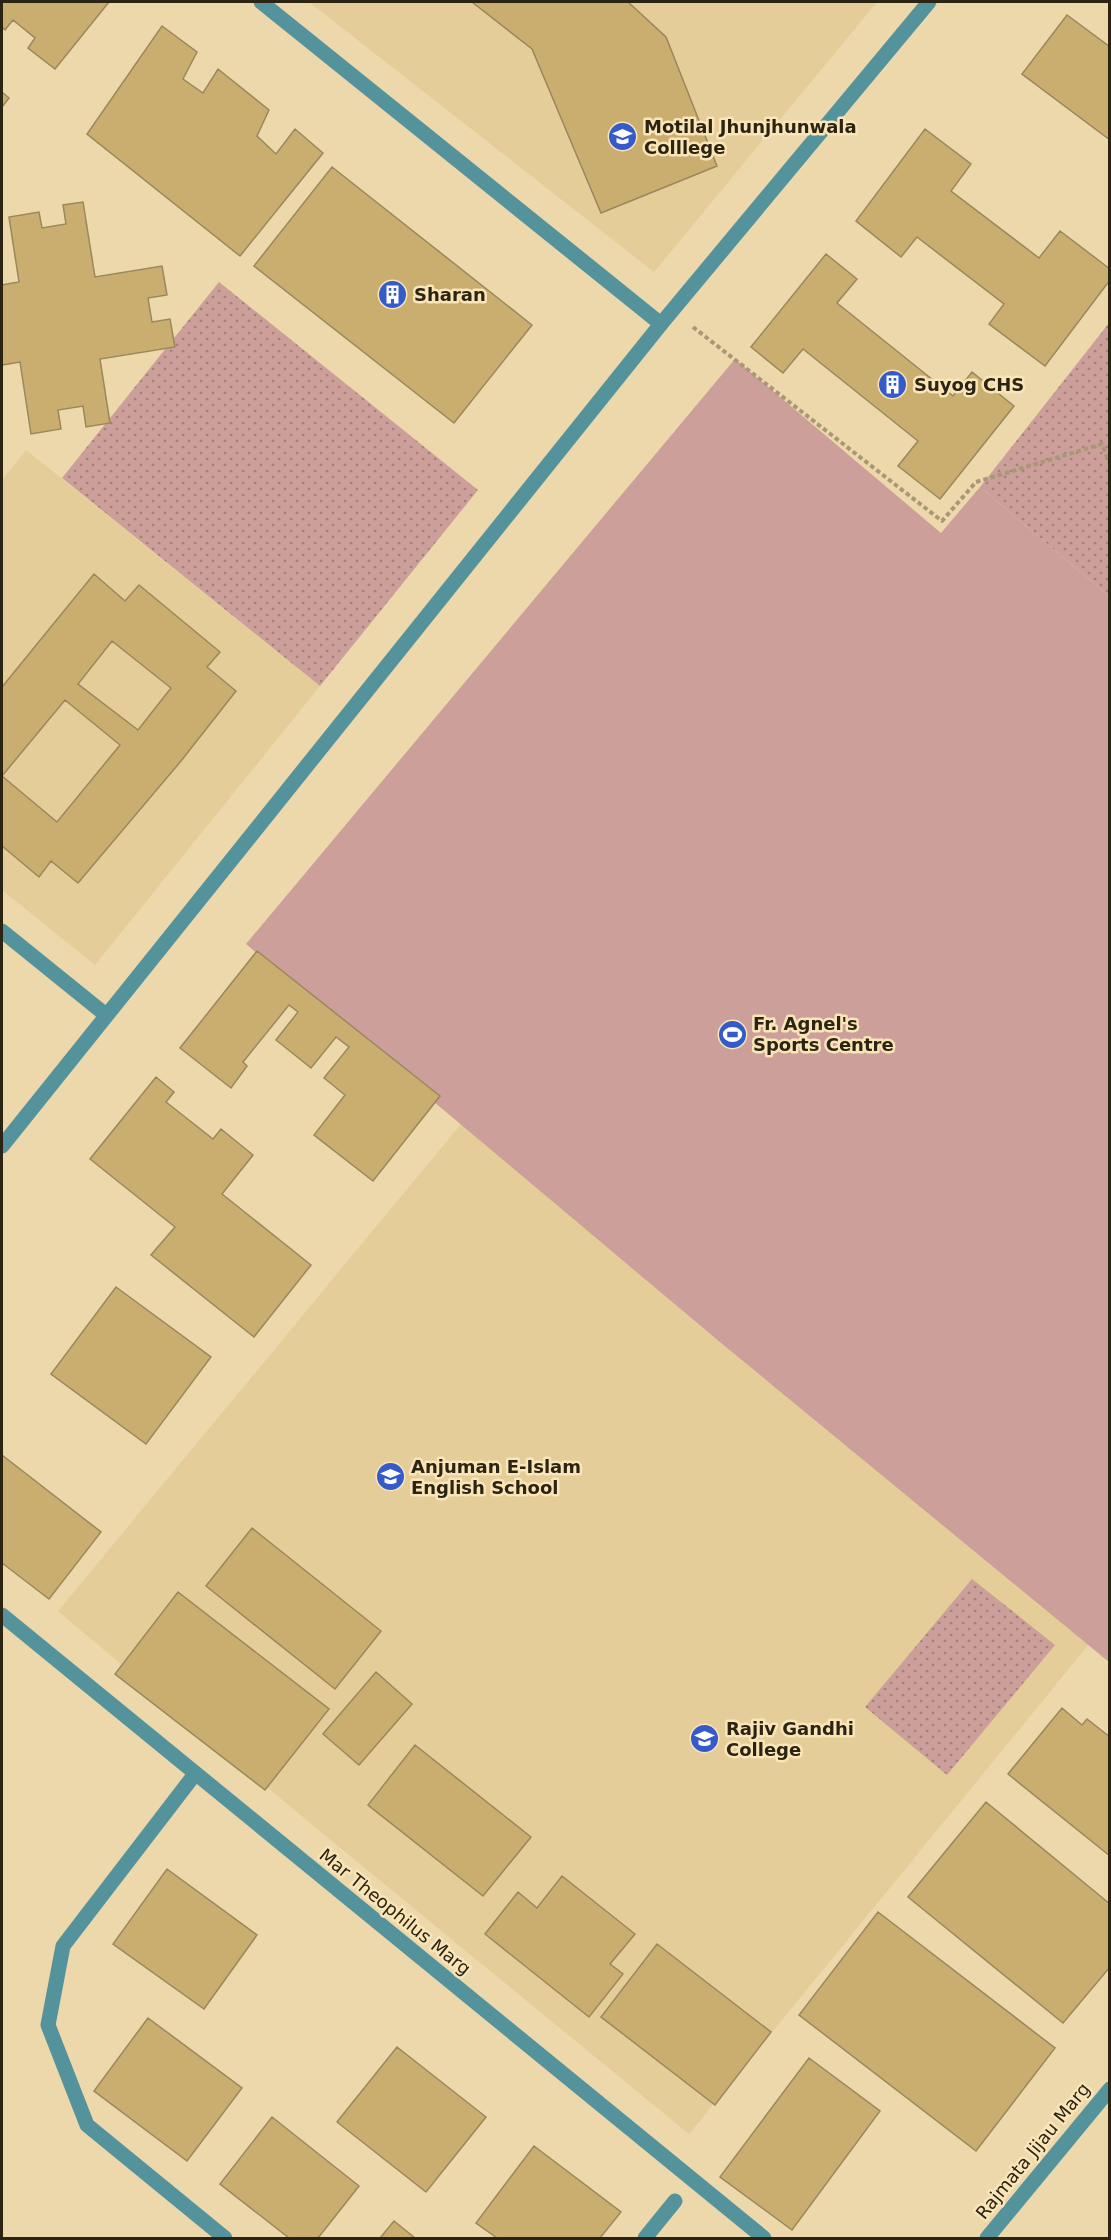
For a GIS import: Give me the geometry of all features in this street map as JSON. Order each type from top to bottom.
[{"type":"street","points":[[261,2],[662,324]]},
{"type":"street","points":[[2,1146],[662,324],[929,2]]},
{"type":"street","points":[[2,931],[106,1015]]},
{"type":"street","name":"Mar Theophilus Marg","points":[[2,1615],[764,2238]]},
{"type":"street","points":[[195,1774],[63,1946],[48,2025],[87,2125],[225,2238]]},
{"type":"street","name":"Rajmata Jijau Marg","points":[[987,2238],[1110,2089]]},
{"type":"street","points":[[645,2238],[675,2201]]},
{"type":"path","points":[[673,311],[942,521],[976,482],[1102,444],[1110,465]]},
{"type":"shaded area","name":"Motilal Jhunjhunwala Colllege","points":[[309,2],[877,2],[654,272]]},
{"type":"shaded area","points":[[219,282],[478,490],[320,686],[62,478]]},
{"type":"shaded area","points":[[1109,323],[1109,596],[980,487]]},
{"type":"shaded area","name":"Fr. Agnel's Sports Centre","points":[[735,359],[941,533],[980,487],[1109,596],[1109,1662],[721,1343],[246,944]]},
{"type":"shaded area","points":[[26,450],[320,686],[95,965],[2,890],[2,480]]},
{"type":"shaded area","points":[[461,1124],[721,1343],[1089,1644],[689,2134],[322,1833],[58,1611]]},
{"type":"shaded area","points":[[972,1579],[1055,1645],[947,1775],[865,1707]]},
{"type":"building","points":[[2,2],[109,2],[55,69],[28,48],[35,38],[13,20],[5,30],[2,27]]},
{"type":"building","points":[[472,2],[628,2],[666,37],[717,166],[601,213],[532,49]]},
{"type":"building","points":[[1067,15],[1110,47],[1110,140],[1022,74]]},
{"type":"building","points":[[162,26],[197,52],[183,79],[203,93],[218,69],[269,110],[257,136],[276,154],[295,129],[323,153],[240,256],[87,134]]},
{"type":"building","points":[[2,92],[9,98],[2,107]]},
{"type":"building","points":[[925,129],[971,164],[951,191],[1039,258],[1060,231],[1110,269],[1110,280],[1045,366],[989,324],[1004,304],[917,237],[901,257],[856,221]]},
{"type":"building","name":"Sharan","points":[[332,167],[532,325],[454,423],[254,266]]},
{"type":"building","points":[[83,202],[95,277],[162,266],[167,295],[148,298],[152,322],[170,319],[175,347],[100,359],[110,423],[86,427],[83,406],[58,410],[61,429],[31,434],[20,362],[2,365],[2,285],[19,282],[9,217],[39,212],[42,228],[66,224],[63,205]]},
{"type":"building","name":"Suyog CHS","points":[[826,254],[857,279],[837,303],[953,396],[972,372],[1014,406],[940,499],[898,466],[918,441],[803,349],[783,373],[751,347]]},
{"type":"building","points":[[94,574],[125,601],[139,585],[220,652],[207,667],[236,691],[181,761],[78,883],[51,861],[39,877],[2,846],[2,776],[2,687]],"holes":[[[112,641],[171,688],[138,730],[78,684]],[[65,700],[120,745],[57,822],[2,776]]]},
{"type":"building","points":[[257,951],[440,1096],[373,1181],[314,1135],[345,1095],[324,1078],[349,1047],[336,1037],[311,1068],[276,1040],[298,1012],[289,1005],[243,1062],[247,1066],[231,1088],[180,1048]]},
{"type":"building","points":[[156,1077],[174,1092],[166,1102],[213,1139],[221,1129],[253,1155],[222,1194],[311,1265],[254,1337],[151,1255],[175,1227],[90,1159]]},
{"type":"building","points":[[116,1287],[211,1357],[146,1444],[51,1374]]},
{"type":"building","points":[[2,1455],[101,1532],[49,1599],[2,1563]]},
{"type":"building","points":[[252,1528],[381,1631],[335,1689],[206,1586]]},
{"type":"building","points":[[178,1592],[329,1709],[265,1790],[115,1674]]},
{"type":"building","points":[[376,1672],[412,1704],[359,1765],[323,1734]]},
{"type":"building","points":[[1062,1708],[1082,1725],[1087,1719],[1110,1737],[1110,1856],[1008,1774]]},
{"type":"building","points":[[415,1745],[531,1837],[483,1896],[368,1805]]},
{"type":"building","points":[[986,1802],[1110,1904],[1110,1967],[1063,2023],[908,1897]]},
{"type":"building","points":[[167,1869],[257,1935],[204,2009],[113,1944]]},
{"type":"building","points":[[562,1876],[635,1934],[610,1964],[623,1974],[589,2017],[485,1934],[518,1892],[537,1908]]},
{"type":"building","points":[[878,1912],[1055,2048],[976,2151],[799,2015]]},
{"type":"building","points":[[657,1944],[771,2032],[715,2105],[601,2017]]},
{"type":"building","points":[[148,2018],[242,2088],[187,2161],[94,2091]]},
{"type":"building","points":[[397,2047],[486,2117],[426,2192],[337,2122]]},
{"type":"building","points":[[809,2058],[880,2111],[792,2230],[720,2177]]},
{"type":"building","points":[[272,2117],[359,2186],[318,2238],[289,2238],[220,2184]]},
{"type":"building","points":[[534,2146],[621,2212],[600,2238],[497,2238],[476,2223]]},
{"type":"building","points":[[394,2221],[415,2238],[380,2238]]},
{"type":"place","name":"Motilal Jhunjhunwala Colllege","points":[[623,137]]},
{"type":"place","name":"Sharan","points":[[393,295]]},
{"type":"place","name":"Suyog CHS","points":[[893,385]]},
{"type":"place","name":"Fr. Agnel's Sports Centre","points":[[732,1034]]},
{"type":"place","name":"Anjuman E-Islam English School","points":[[390,1477]]},
{"type":"place","name":"Rajiv Gandhi College","points":[[705,1739]]}]
